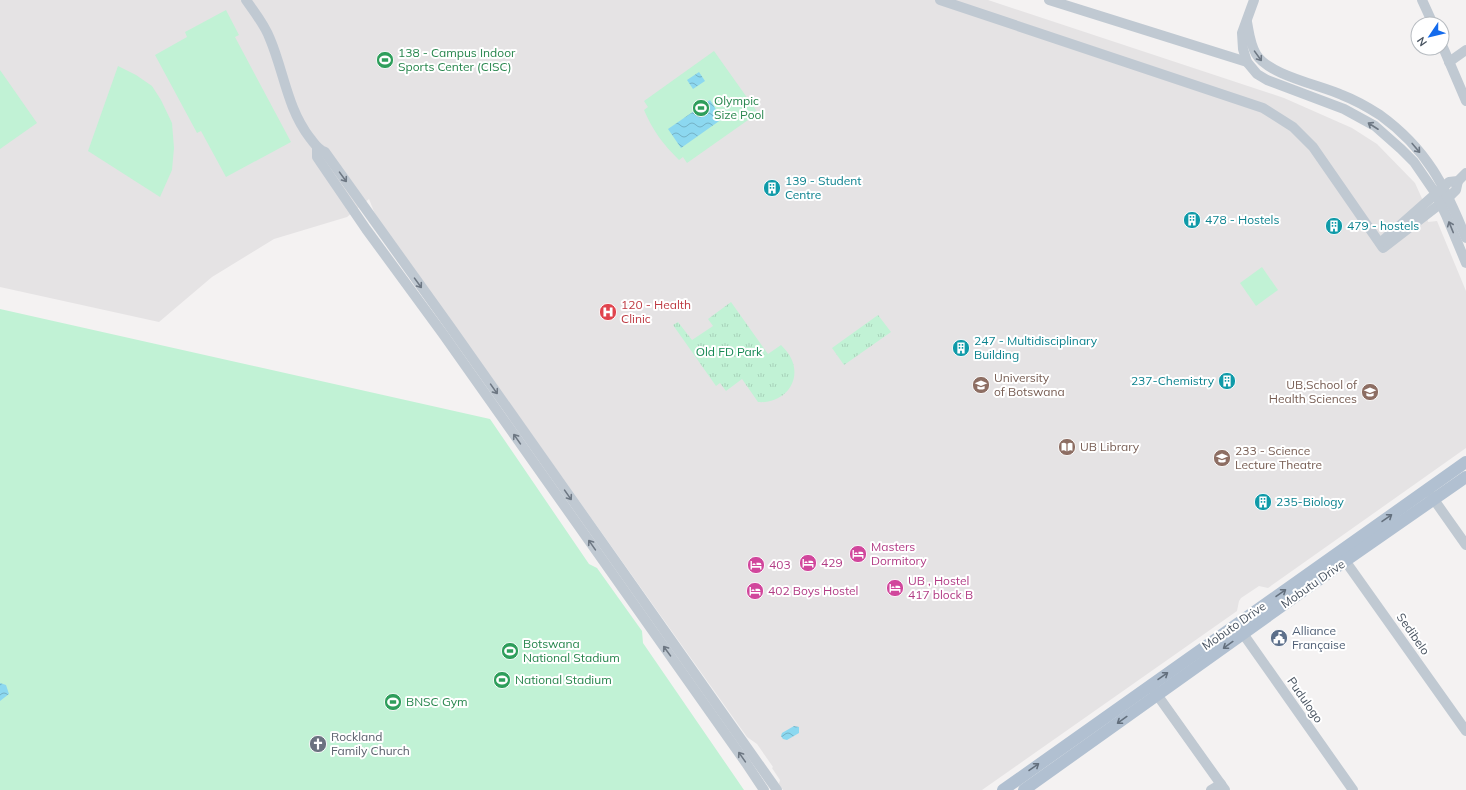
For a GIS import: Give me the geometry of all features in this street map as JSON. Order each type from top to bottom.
[{"type":"main road","points":[[1430,494],[1466,462]]},
{"type":"main road","name":"Mobutu Drive","points":[[1024,790],[1154,690],[1256,617],[1430,494],[1466,477]]},
{"type":"main road","points":[[1002,790],[1154,690]]},
{"type":"street","points":[[246,0],[264,25],[270,37],[294,113],[302,127],[317,148],[325,152],[375,222],[447,331],[764,790]]},
{"type":"street","points":[[940,0],[1263,108],[1293,127],[1313,147],[1381,245]]},
{"type":"street","points":[[1049,0],[1247,62]]},
{"type":"street","points":[[1254,0],[1242,32],[1243,49],[1247,62],[1257,74],[1267,80],[1344,109],[1375,126],[1402,149],[1440,191]]},
{"type":"street","points":[[1422,0],[1429,16]]},
{"type":"street","points":[[1246,20],[1251,43],[1256,54],[1263,63],[1280,72],[1343,95],[1379,115],[1407,138],[1432,166],[1440,191],[1466,238]]},
{"type":"street","points":[[1449,62],[1466,50]]},
{"type":"street","points":[[1447,56],[1466,101]]},
{"type":"street","points":[[317,148],[317,157],[366,229],[447,331],[777,790]]},
{"type":"street","points":[[1381,245],[1445,200],[1456,190],[1458,181],[1466,173]]},
{"type":"street","points":[[1381,245],[1450,182],[1458,181]]},
{"type":"street","points":[[1445,200],[1466,263]]},
{"type":"street","points":[[366,229],[375,222]]},
{"type":"street","points":[[1430,494],[1466,545]]},
{"type":"street","name":"Sedibelo","points":[[1342,557],[1466,731]]},
{"type":"street","name":"Pudulogo","points":[[1240,629],[1353,790]]},
{"type":"street","points":[[1154,690],[1223,787],[1211,790]]},
{"type":"shaded area","name":"University of Botswana","points":[[0,0],[988,0],[1284,98],[1352,128],[1377,144],[1415,183],[1424,203],[1428,222],[1437,221],[1466,291],[1466,448],[1268,588],[1259,586],[1241,598],[1237,611],[982,790],[783,790],[779,784],[780,780],[772,768],[773,767],[757,744],[747,737],[375,214],[369,199],[347,217],[274,239],[212,277],[159,322],[0,287]]},
{"type":"green space","points":[[226,10],[239,35],[235,37],[291,142],[226,177],[201,131],[197,133],[155,55],[187,37],[185,32]]},
{"type":"green space","name":"Olympic Size Pool","points":[[714,51],[758,113],[687,163],[683,157],[679,160],[659,137],[644,110],[648,107],[644,101]]},
{"type":"green space","points":[[118,66],[136,75],[152,86],[161,100],[172,123],[174,148],[172,170],[160,197],[88,151]]},
{"type":"green space","points":[[0,70],[37,123],[0,149]]},
{"type":"green space","points":[[1262,267],[1278,290],[1256,306],[1240,283]]},
{"type":"green space","name":"Old FD Park","points":[[731,302],[768,354],[781,345],[792,360],[794,379],[791,386],[781,397],[766,402],[758,402],[742,379],[726,391],[720,383],[716,386],[673,325],[678,322],[692,340],[713,326],[708,319]]},
{"type":"green space","points":[[0,309],[490,419],[589,564],[597,568],[642,631],[643,643],[744,790],[0,790]]},
{"type":"green space","points":[[878,315],[891,332],[844,365],[832,348]]},
{"type":"water","points":[[699,72],[705,81],[693,89],[687,80]]},
{"type":"water","points":[[710,100],[722,119],[681,148],[668,129]]},
{"type":"water","points":[[0,683],[6,685],[9,694],[0,701]]},
{"type":"water","points":[[794,726],[799,727],[799,733],[787,740],[783,739],[781,736],[782,733]]},
{"type":"place","name":"138 - Campus Indoor Sports Center (CISC)","points":[[385,60]]},
{"type":"place","name":"Olympic Size Pool","points":[[701,108]]},
{"type":"place","name":"139 - Student Centre","points":[[772,188]]},
{"type":"place","name":"478 - Hostels","points":[[1192,220]]},
{"type":"place","name":"479 - hostels","points":[[1334,226]]},
{"type":"place","name":"120 - Health Clinic","points":[[608,312]]},
{"type":"place","name":"247 - Multidisciplinary Building","points":[[961,348]]},
{"type":"place","name":"237-Chemistry","points":[[1227,381]]},
{"type":"place","name":"University of Botswana","points":[[981,385]]},
{"type":"place","name":"UB,School of Health Sciences","points":[[1370,392]]},
{"type":"place","name":"UB Library","points":[[1067,447]]},
{"type":"place","name":"233 - Science Lecture Theatre","points":[[1222,458]]},
{"type":"place","name":"235-Biology","points":[[1263,502]]},
{"type":"place","name":"Masters Dormitory","points":[[858,554]]},
{"type":"place","name":"429","points":[[808,563]]},
{"type":"place","name":"403","points":[[756,565]]},
{"type":"place","name":"UB , Hostel 417 block B","points":[[895,588]]},
{"type":"place","name":"402 Boys Hostel","points":[[755,591]]},
{"type":"place","name":"Alliance Française","points":[[1279,638]]},
{"type":"place","name":"Botswana National Stadium","points":[[510,651]]},
{"type":"place","name":"National Stadium","points":[[502,680]]},
{"type":"place","name":"BNSC Gym","points":[[393,702]]},
{"type":"place","name":"Rockland Family Church","points":[[318,744]]}]
